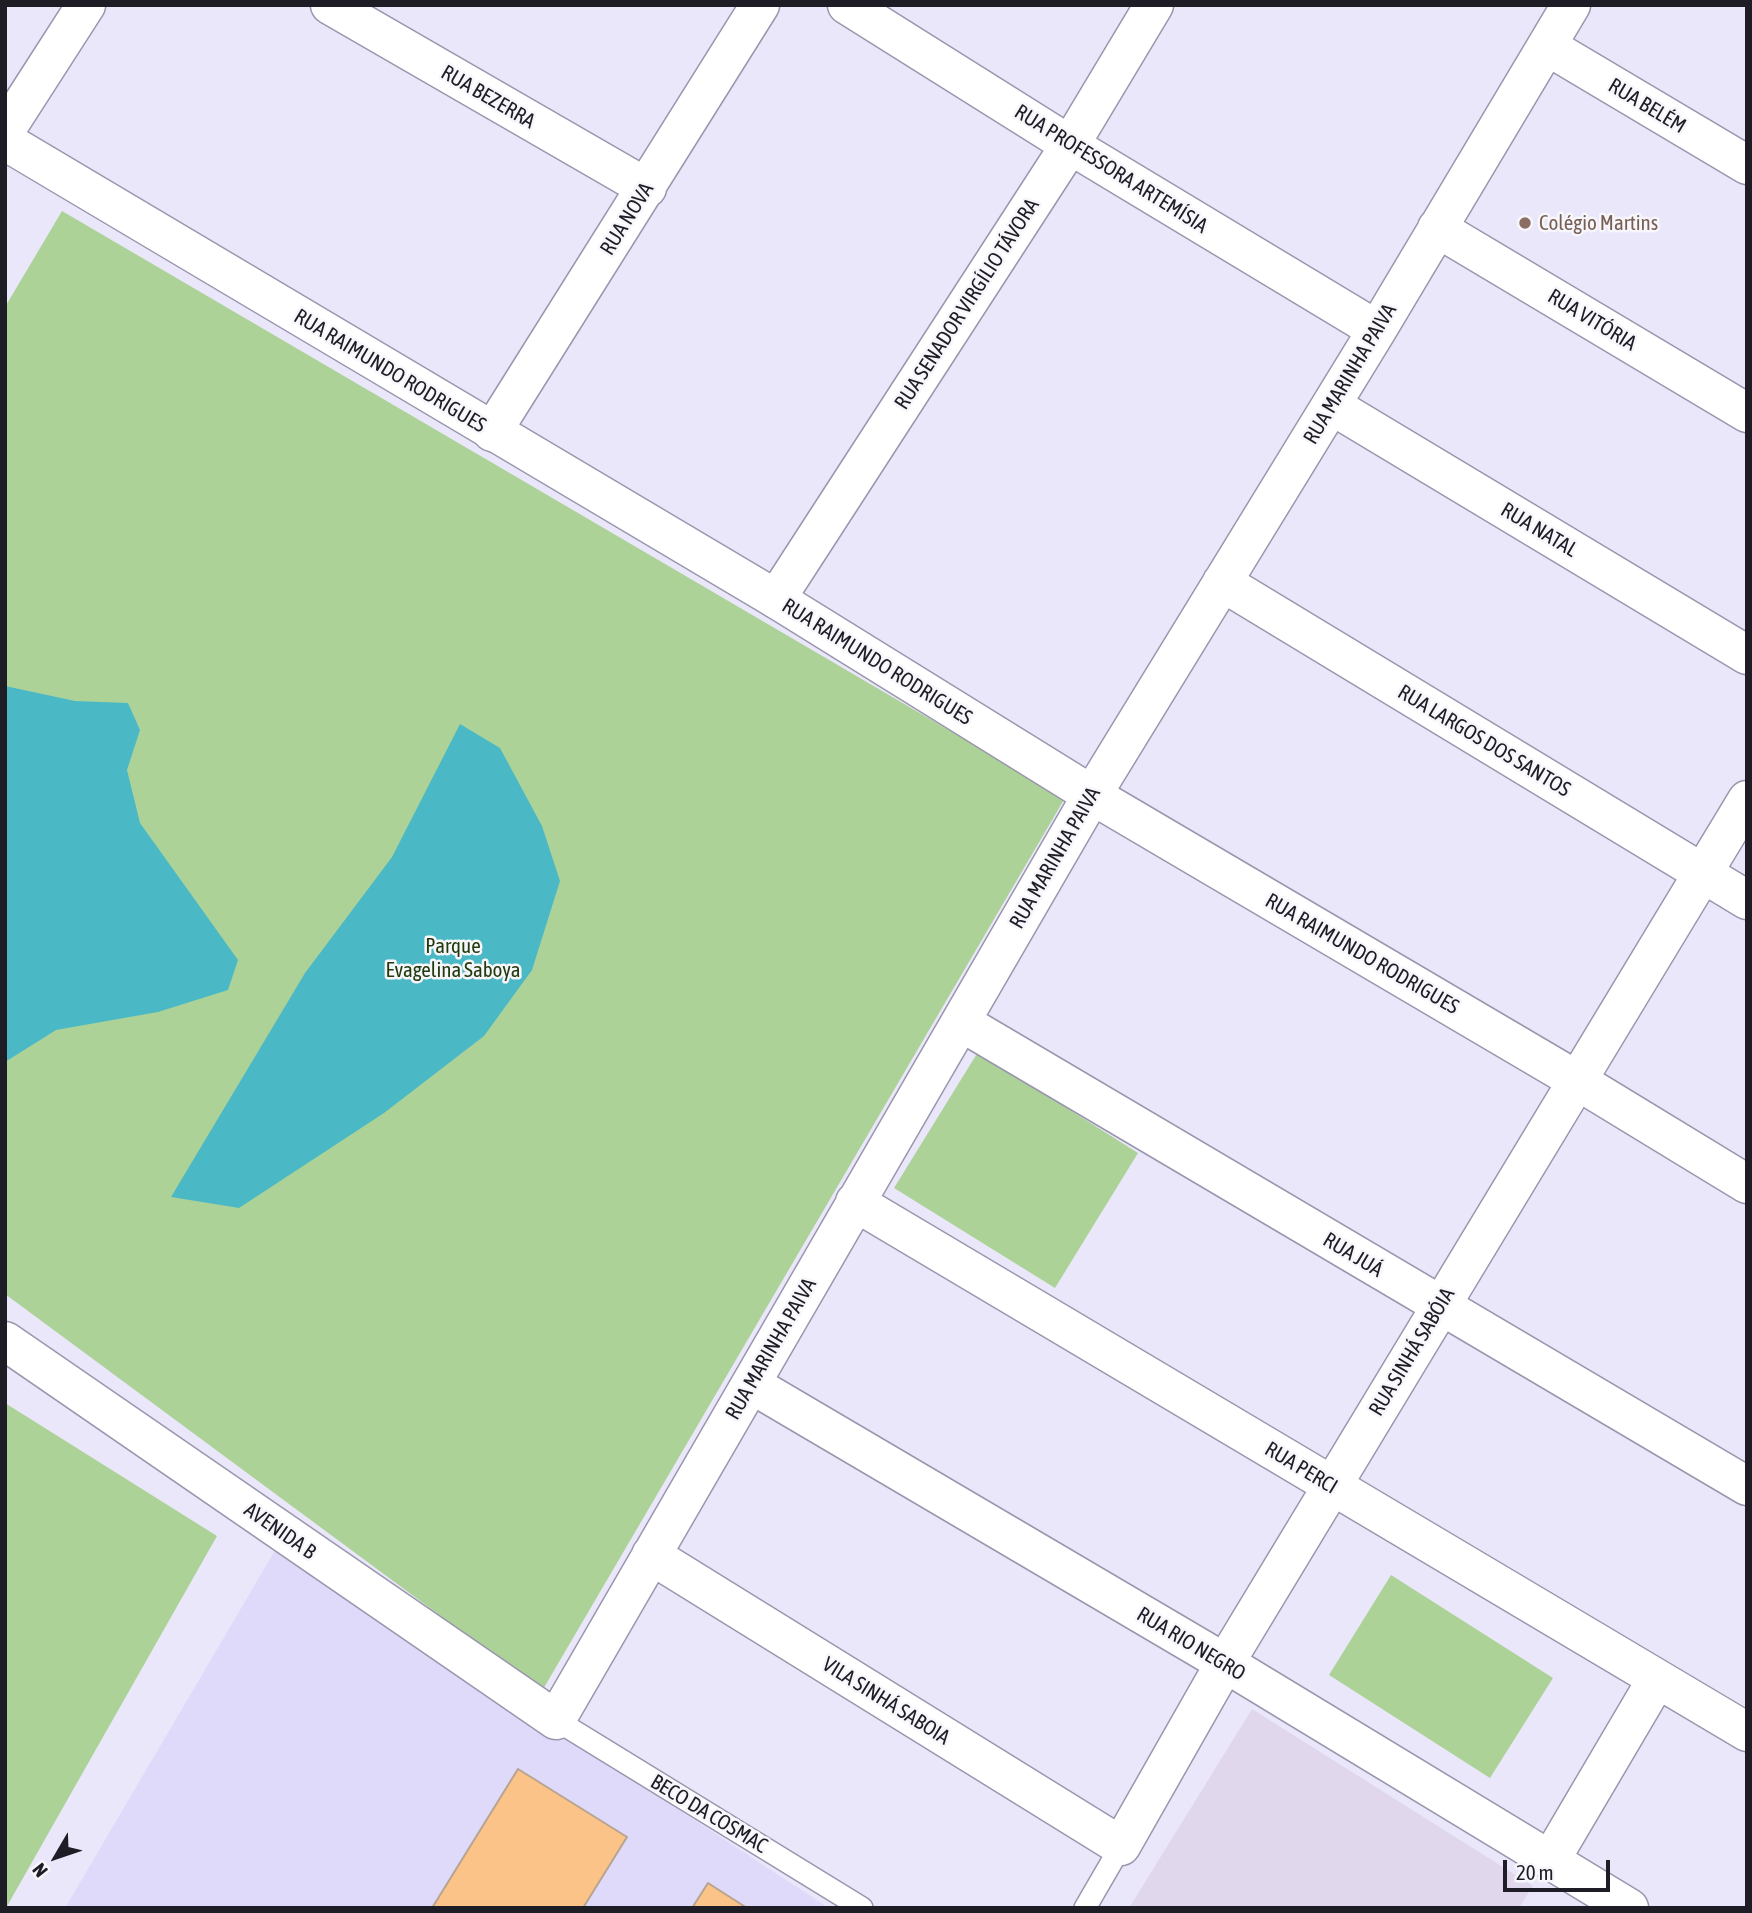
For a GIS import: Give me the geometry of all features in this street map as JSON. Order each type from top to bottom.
[{"type":"street","points":[[5,131],[86,5]]},
{"type":"street","name":"RUA BEZERRA","points":[[330,5],[647,188]]},
{"type":"street","name":"RUA NOVA","points":[[492,432],[760,5]]},
{"type":"street","name":"RUA PROFESSORA ARTEMÍSIA","points":[[848,5],[1070,145],[1377,330]]},
{"type":"street","name":"RUA SENADOR VIRGÍLIO TÁVORA","points":[[776,599],[1070,145],[1154,5]]},
{"type":"street","name":"RUA MARINHA PAIVA","points":[[555,1720],[1091,795],[1377,330],[1571,5]]},
{"type":"street","name":"RUA BELÉM","points":[[1546,46],[1747,165]]},
{"type":"street","name":"RUA RAIMUNDO RODRIGUES","points":[[5,141],[776,599],[1091,795],[1578,1081],[1747,1184]]},
{"type":"street","name":"RUA VITÓRIA","points":[[1437,228],[1747,413]]},
{"type":"street","name":"RUA NATAL","points":[[1331,405],[1747,655]]},
{"type":"street","name":"RUA LARGOS DOS SANTOS","points":[[1222,582],[1747,900]]},
{"type":"street","name":"RUA SINHÁ SABÓIA","points":[[1121,1846],[1225,1663],[1747,800]]},
{"type":"street","name":"RUA JUÁ","points":[[961,1021],[1747,1486]]},
{"type":"street","name":"RUA PERCI","points":[[855,1202],[1747,1732]]},
{"type":"street","name":"AVENIDA B","points":[[5,1342],[555,1720]]},
{"type":"street","name":"RUA RIO NEGRO","points":[[751,1384],[1225,1663],[1629,1908]]},
{"type":"street","name":"VILA SINHÁ SABOIA","points":[[651,1555],[1121,1846]]},
{"type":"street","points":[[1551,1859],[1657,1679]]},
{"type":"lane","name":"BECO DA COSMAC","points":[[555,1720],[863,1908]]},
{"type":"lane","name":"RUA SINHÁ SABÓIA","points":[[1085,1908],[1121,1846]]},
{"type":"shaded area","points":[[277,1547],[829,1908],[65,1908]]},
{"type":"shaded area","points":[[1252,1709],[1533,1886],[1519,1908],[1129,1908]]},
{"type":"green space","name":"Parque Evagelina Saboya","points":[[62,211],[1065,798],[542,1691],[5,1294],[5,307]]},
{"type":"green space","points":[[978,1052],[1138,1153],[1055,1288],[894,1188]]},
{"type":"green space","points":[[5,1403],[217,1536],[6,1908],[5,1908]]},
{"type":"green space","points":[[1391,1575],[1553,1678],[1490,1778],[1329,1675]]},
{"type":"water","points":[[5,686],[75,701],[128,703],[140,730],[127,770],[140,823],[238,960],[228,990],[158,1012],[56,1030],[5,1062]]},
{"type":"water","points":[[460,724],[500,748],[542,826],[560,881],[532,970],[484,1036],[384,1113],[239,1208],[171,1197],[305,973],[392,857]]},
{"type":"building","points":[[518,1769],[627,1837],[583,1908],[432,1908]]},
{"type":"building","points":[[708,1883],[747,1908],[692,1908]]},
{"type":"place","name":"Colégio Martins","points":[[1525,223]]}]
